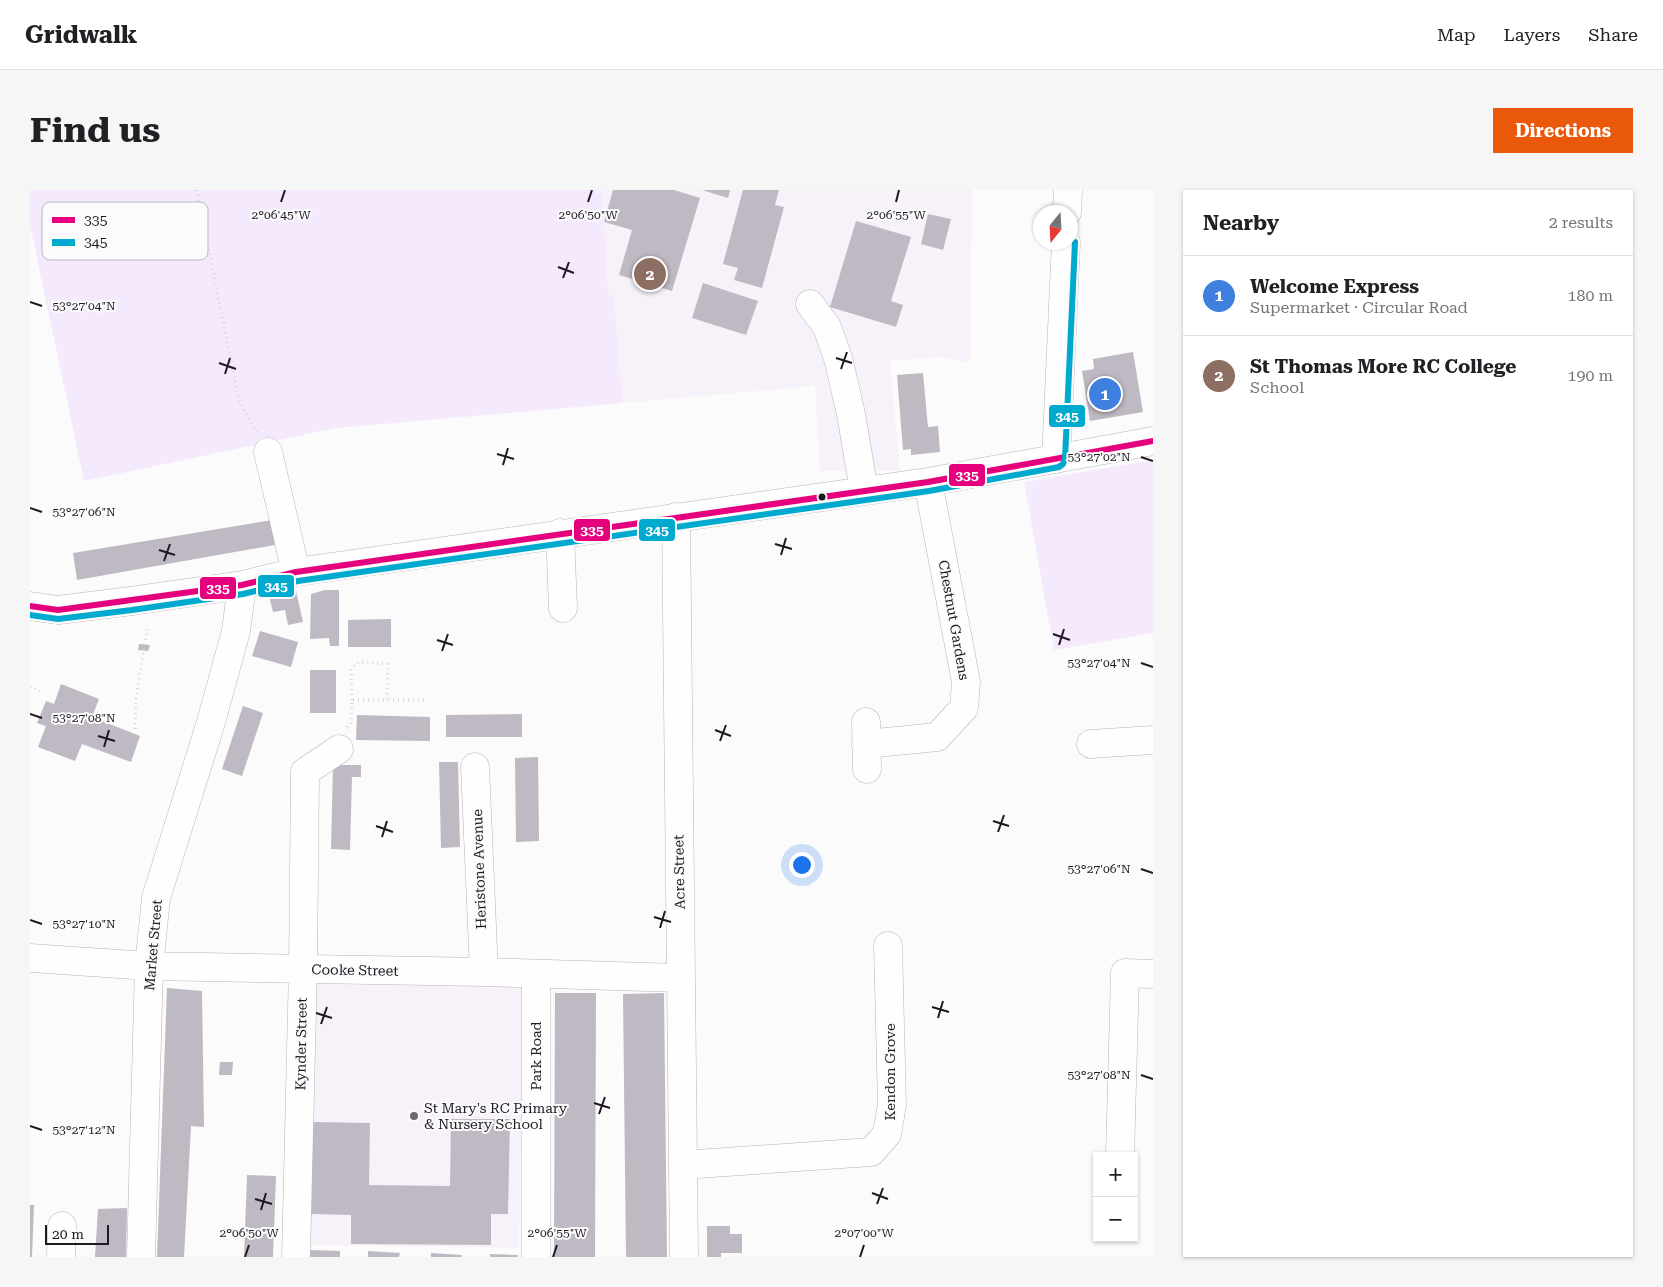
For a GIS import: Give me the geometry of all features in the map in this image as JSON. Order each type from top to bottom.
[{"type":"street","points":[[1067,205],[1068,190]]},
{"type":"street","points":[[1056,459],[1066,250]]},
{"type":"street","points":[[810,304],[828,327],[838,358],[851,414],[864,491]]},
{"type":"street","points":[[30,606],[58,610],[242,585],[296,572],[928,482],[1153,441]]},
{"type":"street","points":[[268,452],[296,572]]},
{"type":"street","name":"Chestnut Gardens","points":[[866,745],[937,737],[964,708],[966,682],[928,482]]},
{"type":"street","name":"Acre Street","points":[[676,517],[684,1257]]},
{"type":"street","points":[[560,533],[563,608]]},
{"type":"street","name":"Market Street","points":[[141,1257],[150,966],[156,898],[211,722],[236,631],[242,585]]},
{"type":"street","points":[[1091,744],[1153,740]]},
{"type":"street","name":"Kynder Street","points":[[296,1257],[303,969],[305,772],[339,749]]},
{"type":"street","name":"Heristone Avenue","points":[[475,766],[484,972]]},
{"type":"street","name":"Kendon Grove","points":[[683,1166],[871,1152],[880,1144],[887,1134],[892,1105],[888,946]]},
{"type":"street","name":"Cooke Street","points":[[30,958],[150,966],[484,972],[680,978]]},
{"type":"street","points":[[1120,1152],[1125,973],[1153,974]]},
{"type":"street","name":"Park Road","points":[[536,974],[536,1257]]},
{"type":"street","points":[[61,1257],[62,1226]]},
{"type":"path","points":[[208,244],[240,401],[268,452]]},
{"type":"path","points":[[134,729],[136,698],[147,629]]},
{"type":"path","points":[[339,749],[339,736],[351,724],[351,669],[359,662],[388,664],[387,700]]},
{"type":"path","points":[[30,687],[43,692]]},
{"type":"path","points":[[352,700],[427,700]]},
{"type":"shaded area","points":[[30,190],[597,190],[602,195],[608,293],[614,296],[622,403],[336,428],[84,481],[30,225]]},
{"type":"shaded area","points":[[326,190],[972,190],[970,362],[941,357],[890,361],[900,471],[820,471],[815,386],[336,428]]},
{"type":"shaded area","points":[[1153,460],[1153,633],[1054,650],[1024,482]]},
{"type":"shaded area","name":"St Mary's RC Primary & Nursery School","points":[[309,984],[523,987],[519,1248],[305,1245]]},
{"type":"building","points":[[613,190],[674,190],[700,198],[672,291],[619,275],[632,230],[604,222]]},
{"type":"building","points":[[702,190],[730,190],[728,198]]},
{"type":"building","points":[[743,190],[779,190],[775,205],[784,207],[762,288],[734,280],[738,268],[723,264]]},
{"type":"building","points":[[928,214],[951,219],[943,250],[921,244]]},
{"type":"building","points":[[856,221],[911,237],[891,301],[903,305],[896,327],[830,307]]},
{"type":"building","points":[[703,283],[758,301],[746,335],[692,318]]},
{"type":"building","points":[[1133,352],[1143,412],[1090,421],[1082,371],[1094,369],[1093,359]]},
{"type":"building","points":[[923,373],[928,427],[938,426],[940,452],[911,455],[911,449],[903,450],[897,375]]},
{"type":"building","points":[[272,520],[275,545],[77,580],[73,553]]},
{"type":"building","points":[[325,590],[339,590],[339,646],[330,646],[329,638],[310,639],[311,594]]},
{"type":"building","points":[[296,591],[303,622],[288,625],[285,610],[273,612],[269,596]]},
{"type":"building","points":[[391,619],[391,647],[348,647],[348,620]]},
{"type":"building","points":[[260,631],[298,642],[291,667],[252,656]]},
{"type":"building","points":[[139,644],[150,645],[148,651],[138,650]]},
{"type":"building","points":[[310,670],[336,670],[336,713],[310,713]]},
{"type":"building","points":[[61,684],[99,699],[92,717],[140,736],[131,762],[82,744],[75,761],[38,747],[46,726],[37,723],[46,701],[54,704]]},
{"type":"building","points":[[243,706],[263,713],[242,776],[222,769]]},
{"type":"building","points":[[522,714],[522,737],[446,737],[446,715]]},
{"type":"building","points":[[357,715],[430,717],[430,741],[356,740]]},
{"type":"building","points":[[538,757],[539,841],[516,842],[515,758]]},
{"type":"building","points":[[439,762],[458,762],[460,847],[441,848]]},
{"type":"building","points":[[333,765],[361,765],[361,777],[352,777],[350,850],[331,849]]},
{"type":"building","points":[[167,988],[202,991],[204,1127],[191,1126],[184,1257],[157,1257]]},
{"type":"building","points":[[555,993],[596,993],[595,1257],[554,1257]]},
{"type":"building","points":[[664,993],[667,1257],[626,1257],[623,994]]},
{"type":"building","points":[[220,1062],[233,1062],[232,1075],[219,1075]]},
{"type":"building","points":[[451,1119],[510,1119],[508,1214],[491,1214],[491,1245],[351,1244],[351,1215],[311,1214],[312,1122],[370,1123],[369,1185],[450,1186]]},
{"type":"building","points":[[247,1175],[276,1176],[273,1257],[244,1257]]},
{"type":"building","points":[[30,1205],[34,1205],[32,1257],[30,1257]]},
{"type":"building","points":[[127,1208],[126,1257],[95,1257],[98,1209]]},
{"type":"building","points":[[707,1226],[730,1226],[730,1234],[742,1234],[742,1253],[721,1253],[721,1257],[707,1257]]},
{"type":"building","points":[[309,1250],[340,1251],[340,1257],[308,1257]]},
{"type":"building","points":[[368,1251],[400,1253],[399,1257],[368,1257]]},
{"type":"building","points":[[431,1253],[462,1255],[462,1257],[431,1257]]},
{"type":"building","points":[[490,1254],[518,1255],[518,1257],[490,1257]]},
{"type":"transit line","name":"345","points":[[30,615],[58,619],[132,610],[243,594],[298,581],[929,491],[1059,467],[1065,459],[1075,250]]},
{"type":"transit line","name":"335","points":[[30,606],[58,610],[242,585],[296,572],[928,482],[1153,441]]},
{"type":"place","name":"St Thomas More RC College","points":[[650,274]]},
{"type":"place","name":"Welcome Express","points":[[1105,394]]},
{"type":"place","name":"St Mary's RC Primary & Nursery School","points":[[414,1116]]}]
